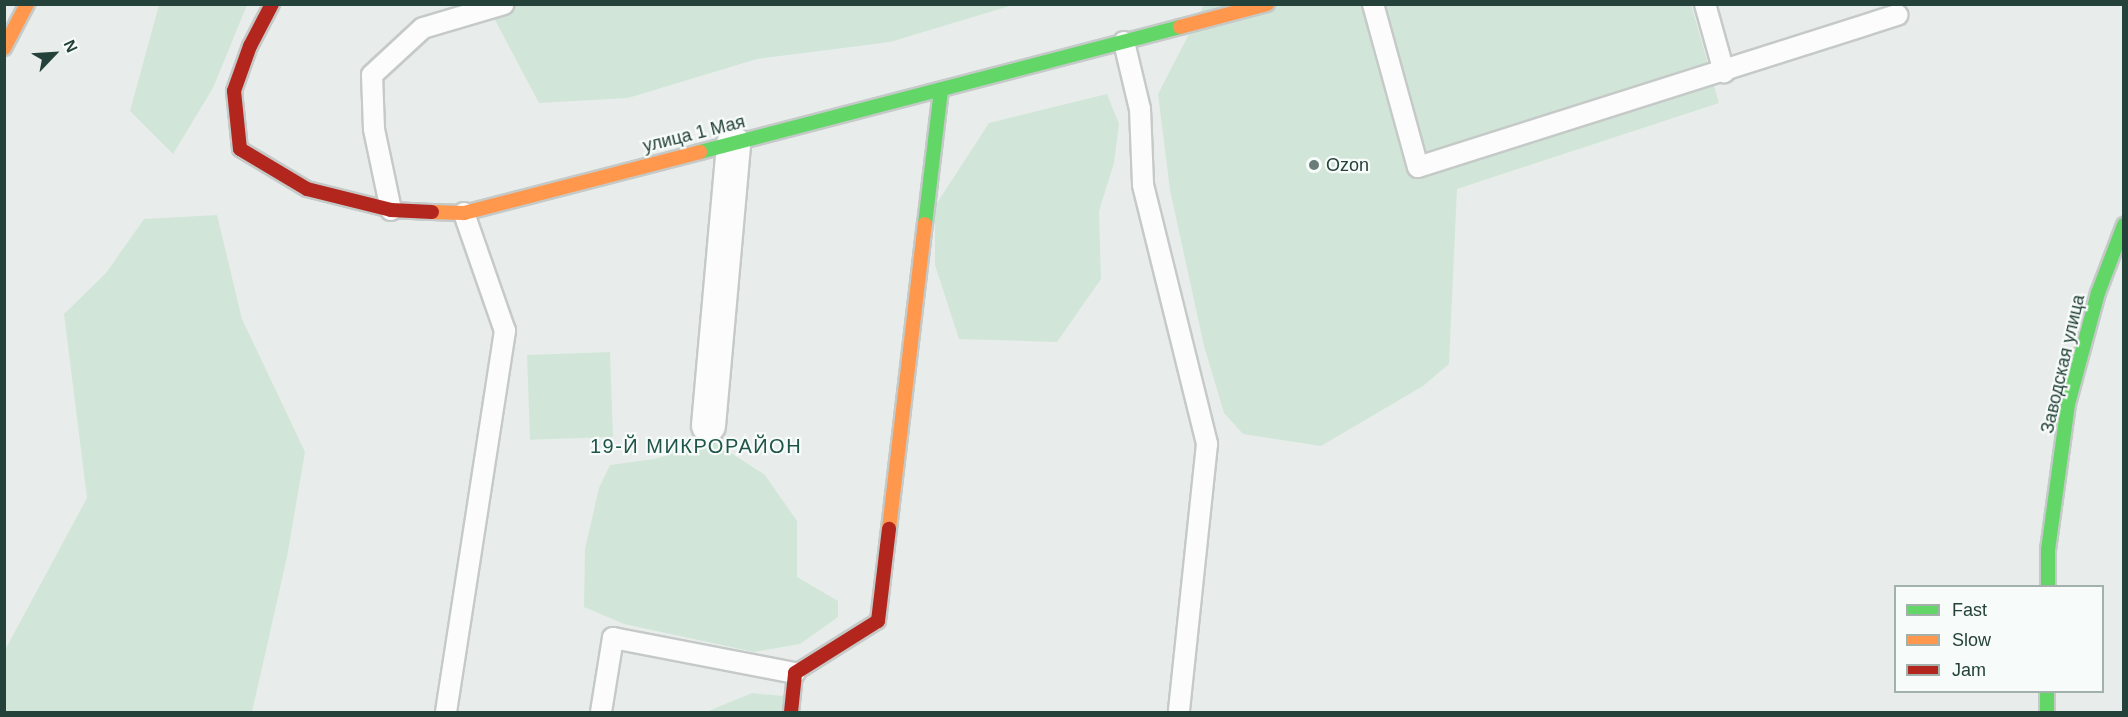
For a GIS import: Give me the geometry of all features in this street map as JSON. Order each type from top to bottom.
[{"type":"street","points":[[4,48],[27,4]]},
{"type":"street","name":"улица 1 Мая","points":[[272,4],[250,46],[234,91],[240,149],[307,189],[391,210],[464,213],[1199,24],[1267,4]]},
{"type":"street","points":[[791,712],[795,673],[878,621],[941,90]]},
{"type":"street","points":[[708,425],[733,143]]},
{"type":"street","name":"Заводская улица","points":[[2048,585],[2048,550],[2068,404],[2098,293],[2124,225]]},
{"type":"street","points":[[2047,693],[2047,712]]},
{"type":"lane","points":[[391,210],[374,129],[372,75],[423,28],[504,4]]},
{"type":"lane","points":[[1195,4],[1199,24]]},
{"type":"lane","points":[[1373,4],[1418,167],[1724,72],[1897,15]]},
{"type":"lane","points":[[1705,4],[1724,72]]},
{"type":"lane","points":[[1124,42],[1140,109],[1143,185],[1207,444],[1179,712]]},
{"type":"lane","points":[[446,712],[505,331],[464,213]]},
{"type":"lane","points":[[601,712],[613,638],[795,673]]},
{"type":"green space","points":[[1691,4],[1719,103],[1457,189],[1449,364],[1423,386],[1321,446],[1243,434],[1224,413],[1204,346],[1170,190],[1158,94],[1204,5]]},
{"type":"green space","points":[[159,5],[247,5],[213,88],[173,154],[130,111]]},
{"type":"green space","points":[[487,5],[1013,5],[890,42],[757,59],[628,98],[539,103]]},
{"type":"green space","points":[[1107,94],[1119,124],[1114,163],[1099,211],[1101,279],[1057,342],[959,339],[935,265],[935,206],[989,123]]},
{"type":"green space","points":[[217,215],[242,319],[305,452],[287,557],[252,712],[5,712],[5,650],[87,498],[64,314],[106,273],[144,219]]},
{"type":"green space","points":[[610,352],[613,437],[530,440],[527,355]]},
{"type":"green space","points":[[714,442],[765,475],[797,521],[797,577],[838,601],[838,617],[800,644],[754,652],[624,624],[584,607],[585,549],[599,488],[610,465],[654,459]]},
{"type":"green space","points":[[752,693],[783,696],[792,712],[706,712]]},
{"type":"traffic: fast","points":[[700,152],[1180,27]]},
{"type":"traffic: fast","points":[[925,224],[941,90]]},
{"type":"traffic: fast","points":[[2048,585],[2048,550],[2068,404],[2098,293],[2124,225]]},
{"type":"traffic: fast","points":[[2047,693],[2047,712]]},
{"type":"traffic: slow","points":[[4,48],[27,4]]},
{"type":"traffic: slow","points":[[1180,27],[1267,4]]},
{"type":"traffic: slow","points":[[432,212],[464,213],[700,152]]},
{"type":"traffic: slow","points":[[889,529],[925,224]]},
{"type":"traffic: jam","points":[[272,4],[250,46],[234,91],[240,149],[307,189],[391,210],[432,212]]},
{"type":"traffic: jam","points":[[791,712],[795,673],[878,621],[889,529]]},
{"type":"place","name":"Ozon","points":[[1314,165]]},
{"type":"district","name":"19-Й МИКРОРАЙОН","points":[[696,446]]}]
